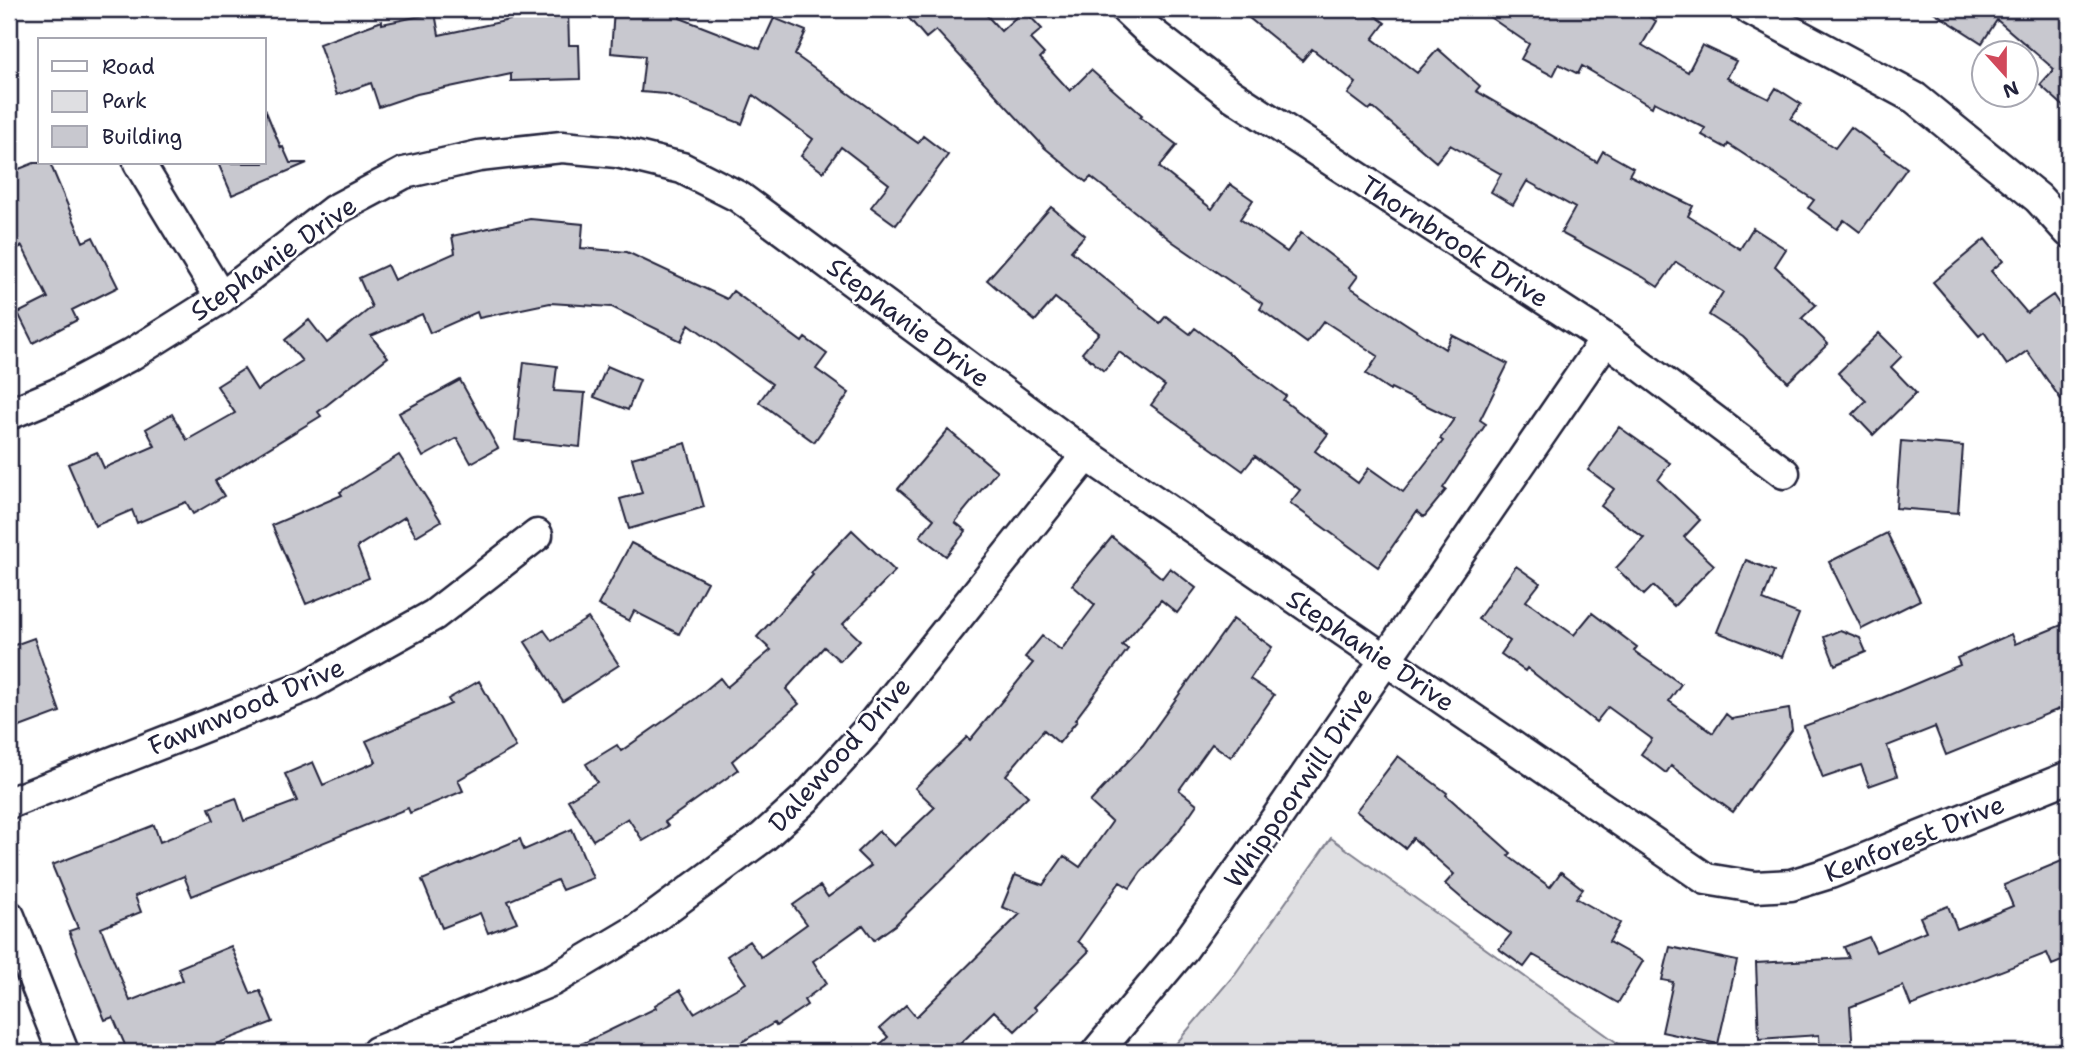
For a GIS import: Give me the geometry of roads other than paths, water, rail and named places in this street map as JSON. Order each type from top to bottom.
[{"type":"street","name":"Thornbrook Drive","points":[[1126,9],[1148,30],[1230,94],[1606,340],[1784,473]]},
{"type":"street","points":[[1750,9],[1915,98],[2038,198],[2069,232]]},
{"type":"street","name":"Stephanie Drive","points":[[9,414],[57,394],[111,365],[221,298],[333,211],[404,173],[478,156],[562,147],[617,152],[682,168],[739,197],[1087,455],[1706,878],[1755,887]]},
{"type":"street","points":[[140,164],[221,298]]},
{"type":"street","name":"Whippoorwill Drive","points":[[1097,1052],[1183,950],[1606,340]]},
{"type":"street","name":"Dalewood Drive","points":[[377,1052],[553,980],[637,930],[763,837],[806,798],[867,731],[1087,455]]},
{"type":"street","name":"Fawnwood Drive","points":[[9,803],[307,686],[434,615],[537,536]]},
{"type":"street","name":"Kenforest Drive","points":[[1755,887],[1791,885],[1830,873],[2069,777]]},
{"type":"street","points":[[9,916],[63,1052]]}]
